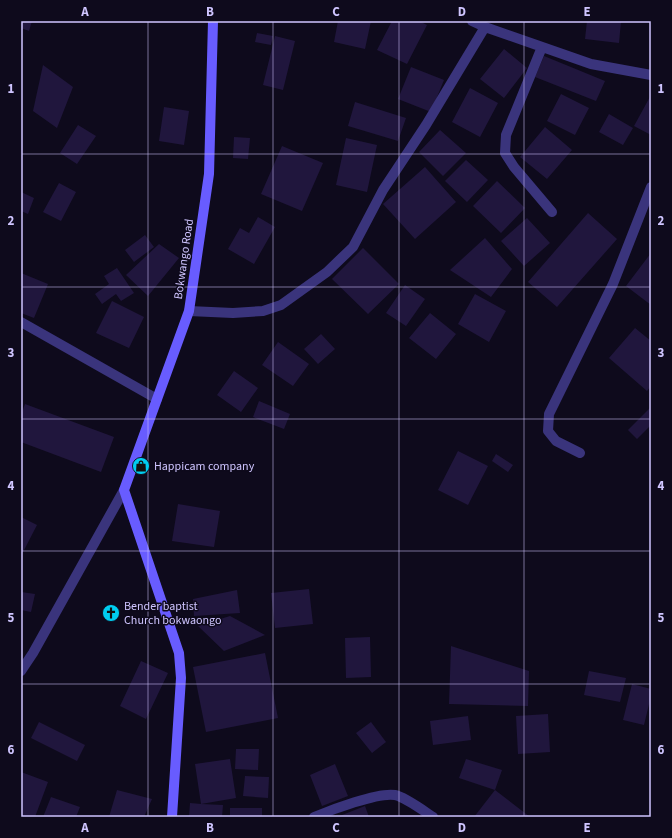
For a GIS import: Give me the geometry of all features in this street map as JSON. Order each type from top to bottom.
[{"type":"street","name":"Bokwango Road","points":[[124,490],[189,311],[209,174],[213,21]]},
{"type":"street","points":[[472,21],[485,27],[591,64],[651,75]]},
{"type":"street","points":[[189,311],[233,313],[263,311],[282,305],[327,272],[353,247],[383,190],[426,125],[485,27]]},
{"type":"street","points":[[542,47],[506,135],[505,153],[514,167],[552,212]]},
{"type":"street","points":[[580,453],[556,441],[548,431],[549,414],[613,284],[651,188]]},
{"type":"street","points":[[21,322],[157,399]]},
{"type":"street","points":[[21,672],[124,490]]},
{"type":"street","points":[[124,490],[179,653],[181,678],[172,817]]},
{"type":"street","points":[[314,817],[350,804],[383,796],[395,795],[417,806],[433,817]]},
{"type":"building","points":[[21,21],[32,21],[29,31],[21,28]]},
{"type":"building","points":[[338,21],[371,21],[365,49],[334,42]]},
{"type":"building","points":[[392,21],[419,21],[427,25],[407,64],[377,50]]},
{"type":"building","points":[[587,21],[621,21],[619,43],[585,39]]},
{"type":"building","points":[[257,33],[273,36],[271,45],[255,42]]},
{"type":"building","points":[[275,36],[295,41],[283,90],[263,85]]},
{"type":"building","points":[[504,49],[527,68],[504,98],[480,79]]},
{"type":"building","points":[[544,56],[605,81],[596,101],[535,77]]},
{"type":"building","points":[[43,65],[73,87],[57,128],[33,111]]},
{"type":"building","points":[[411,67],[444,80],[431,112],[398,99]]},
{"type":"building","points":[[470,88],[498,103],[480,137],[452,122]]},
{"type":"building","points":[[561,94],[589,108],[575,135],[547,121]]},
{"type":"building","points":[[651,95],[651,135],[634,126]]},
{"type":"building","points":[[355,102],[406,118],[398,141],[348,126]]},
{"type":"building","points":[[164,107],[189,111],[184,145],[159,141]]},
{"type":"building","points":[[609,114],[633,128],[623,145],[599,132]]},
{"type":"building","points":[[78,125],[96,136],[77,164],[60,153]]},
{"type":"building","points":[[545,127],[572,150],[547,179],[520,157]]},
{"type":"building","points":[[440,130],[466,153],[443,176],[419,152]]},
{"type":"building","points":[[234,137],[250,138],[248,159],[233,158]]},
{"type":"building","points":[[346,138],[377,145],[367,192],[336,185]]},
{"type":"building","points":[[282,146],[323,163],[302,211],[261,194]]},
{"type":"building","points":[[466,160],[488,180],[467,202],[445,181]]},
{"type":"building","points":[[425,167],[456,202],[415,239],[383,204]]},
{"type":"building","points":[[497,181],[525,208],[501,233],[473,206]]},
{"type":"building","points":[[59,183],[76,192],[61,221],[43,212]]},
{"type":"building","points":[[21,192],[34,198],[28,214],[21,211]]},
{"type":"building","points":[[588,213],[617,239],[557,307],[528,282]]},
{"type":"building","points":[[258,217],[275,227],[254,264],[228,249],[240,228],[249,233]]},
{"type":"building","points":[[527,218],[550,243],[524,266],[501,241]]},
{"type":"building","points":[[145,235],[154,247],[134,262],[125,250]]},
{"type":"building","points":[[485,238],[512,269],[491,297],[450,270]]},
{"type":"building","points":[[159,244],[179,258],[148,296],[126,275]]},
{"type":"building","points":[[363,248],[399,284],[368,314],[332,279]]},
{"type":"building","points":[[651,253],[651,305],[626,286]]},
{"type":"building","points":[[117,268],[134,293],[121,301],[116,294],[102,304],[95,294],[109,284],[104,276]]},
{"type":"building","points":[[21,273],[48,284],[34,318],[21,313]]},
{"type":"building","points":[[405,285],[425,299],[406,326],[386,313]]},
{"type":"building","points":[[475,294],[506,311],[489,342],[458,324]]},
{"type":"building","points":[[112,301],[144,317],[129,348],[96,333]]},
{"type":"building","points":[[430,313],[456,334],[436,359],[409,338]]},
{"type":"building","points":[[635,328],[651,341],[651,386],[647,391],[609,358]]},
{"type":"building","points":[[321,334],[335,349],[318,364],[304,349]]},
{"type":"building","points":[[278,342],[309,364],[293,386],[262,365]]},
{"type":"building","points":[[234,371],[258,388],[241,412],[217,395]]},
{"type":"building","points":[[259,401],[290,414],[284,429],[253,417]]},
{"type":"building","points":[[25,404],[114,437],[101,472],[21,442],[21,415]]},
{"type":"building","points":[[651,407],[651,425],[637,439],[628,430]]},
{"type":"building","points":[[458,451],[488,466],[468,505],[438,490]]},
{"type":"building","points":[[496,454],[513,465],[508,472],[492,461]]},
{"type":"building","points":[[178,504],[220,511],[214,547],[172,541]]},
{"type":"building","points":[[21,517],[37,525],[21,556]]},
{"type":"building","points":[[309,589],[313,624],[275,628],[271,593]]},
{"type":"building","points":[[237,590],[240,613],[194,616],[193,599]]},
{"type":"building","points":[[21,592],[35,594],[31,612],[21,610]]},
{"type":"building","points":[[230,616],[265,635],[224,651],[198,626]]},
{"type":"building","points":[[370,637],[371,677],[346,678],[345,638]]},
{"type":"building","points":[[451,646],[529,671],[528,706],[449,704]]},
{"type":"building","points":[[265,653],[278,718],[206,732],[193,667]]},
{"type":"building","points":[[141,661],[168,673],[146,719],[120,706]]},
{"type":"building","points":[[589,671],[626,678],[620,702],[584,695]]},
{"type":"building","points":[[632,684],[651,689],[651,696],[644,725],[623,720]]},
{"type":"building","points":[[548,714],[550,752],[518,754],[516,716]]},
{"type":"building","points":[[468,716],[471,740],[433,745],[430,721]]},
{"type":"building","points":[[39,722],[85,745],[77,761],[31,738]]},
{"type":"building","points":[[371,722],[386,742],[372,753],[356,733]]},
{"type":"building","points":[[236,749],[259,749],[258,770],[235,769]]},
{"type":"building","points":[[230,759],[236,798],[201,804],[195,764]]},
{"type":"building","points":[[466,759],[502,770],[495,790],[459,778]]},
{"type":"building","points":[[335,764],[348,796],[322,806],[310,775]]},
{"type":"building","points":[[21,772],[48,782],[35,817],[21,817]]},
{"type":"building","points":[[245,776],[269,777],[268,798],[243,796]]},
{"type":"building","points":[[117,790],[152,799],[144,817],[109,817]]},
{"type":"building","points":[[495,790],[530,817],[474,817]]},
{"type":"building","points":[[51,797],[80,807],[76,817],[43,817]]},
{"type":"building","points":[[190,803],[223,805],[222,817],[189,817]]},
{"type":"building","points":[[365,806],[369,817],[337,817]]},
{"type":"building","points":[[230,808],[262,808],[262,817],[230,817]]},
{"type":"place","name":"Happicam company","points":[[141,466]]},
{"type":"place","name":"Bender baptist Church bokwaongo","points":[[111,613]]}]
